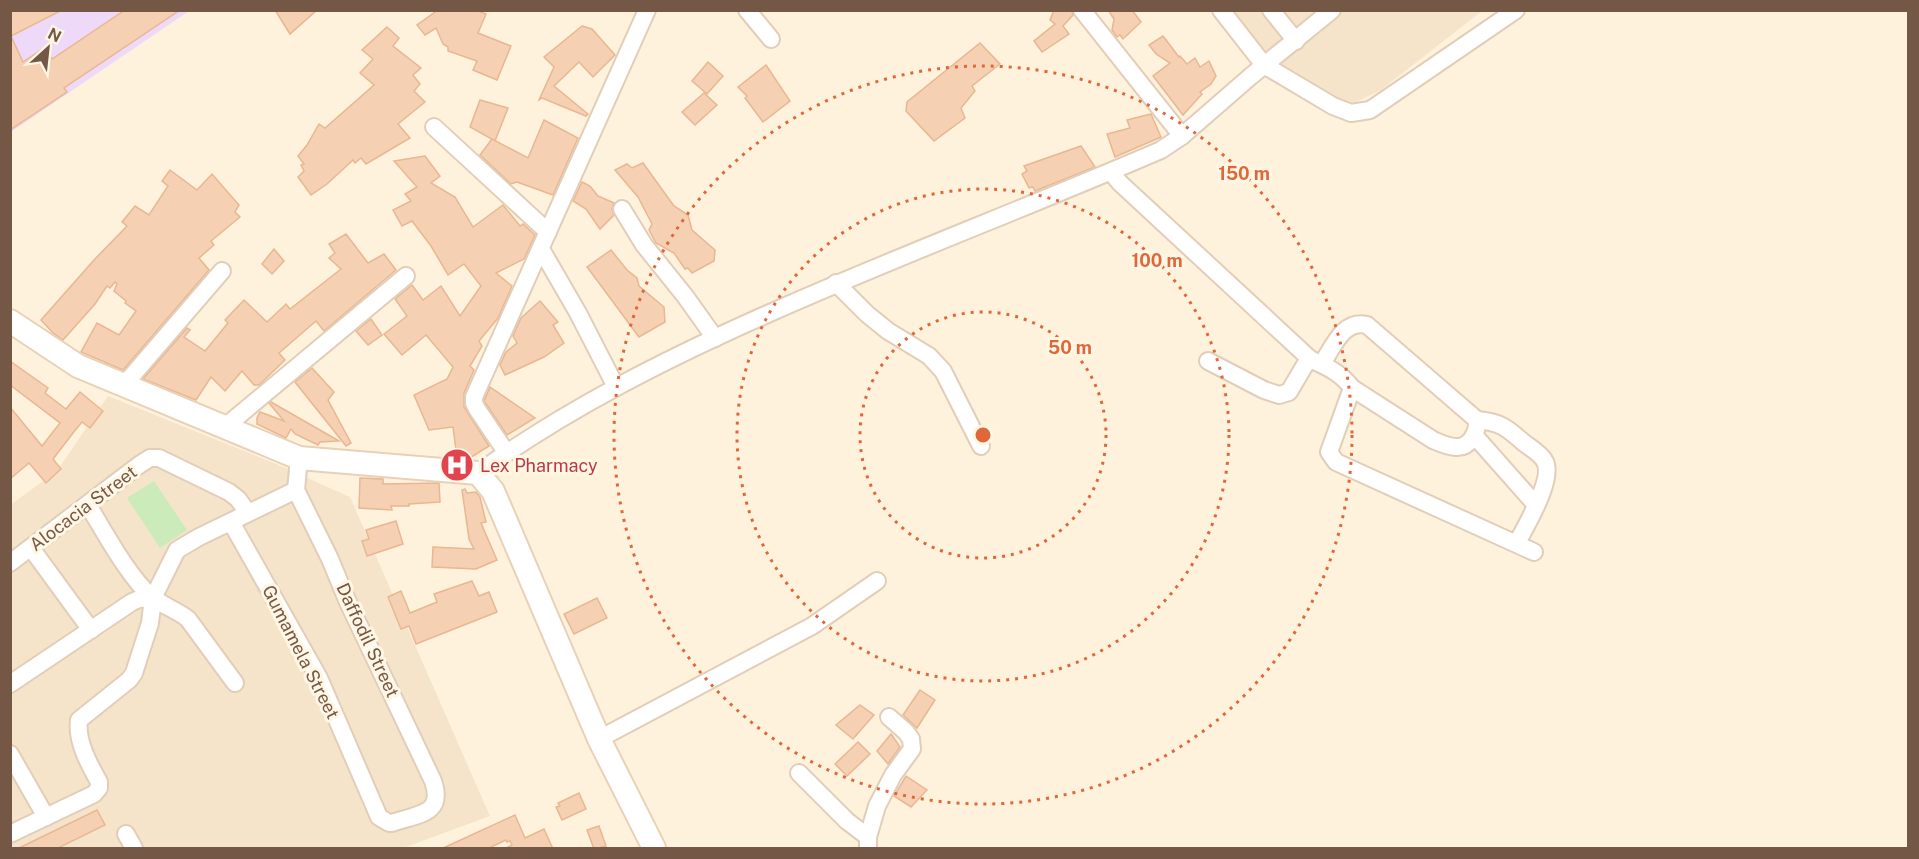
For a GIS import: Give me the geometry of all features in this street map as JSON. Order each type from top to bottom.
[{"type":"street","points":[[506,452],[477,409],[474,397],[647,10]]},
{"type":"street","points":[[747,10],[771,39]]},
{"type":"street","points":[[1082,10],[1182,136]]},
{"type":"street","points":[[1221,10],[1264,65],[1332,106],[1351,113],[1370,110],[1516,10]]},
{"type":"street","points":[[1271,10],[1296,41]]},
{"type":"street","points":[[10,321],[78,366],[299,459],[478,473],[562,416],[714,338],[836,283],[1161,150],[1182,136],[1332,10]]},
{"type":"street","points":[[434,127],[548,232]]},
{"type":"street","points":[[1111,172],[1120,183],[1316,361],[1345,378],[1352,388],[1433,440],[1447,446],[1458,448],[1466,445],[1476,428],[1494,421],[1504,426],[1544,459],[1548,468],[1546,475],[1536,505],[1517,543]]},
{"type":"street","points":[[622,209],[644,245],[685,296],[714,338]]},
{"type":"street","points":[[541,249],[578,313],[615,387]]},
{"type":"street","points":[[124,385],[222,271]]},
{"type":"street","points":[[225,426],[406,276]]},
{"type":"street","points":[[836,283],[867,314],[888,331],[929,356],[943,371],[981,446]]},
{"type":"street","points":[[1208,361],[1264,390],[1279,395],[1289,392],[1350,325],[1359,323],[1367,325],[1476,428],[1536,505]]},
{"type":"street","points":[[1352,388],[1329,452],[1336,462],[1534,552]]},
{"type":"street","name":"Alocacia Street","points":[[10,562],[139,465],[154,457],[229,492],[238,499],[248,513]]},
{"type":"street","points":[[10,834],[94,794],[99,788],[99,782],[78,733],[79,720],[129,680],[134,673],[150,623],[153,598],[177,550],[296,490],[299,459]]},
{"type":"street","points":[[478,473],[493,491],[599,739],[654,849]]},
{"type":"street","name":"Daffodil Street","points":[[296,490],[404,716],[436,790],[436,803],[431,809],[392,823],[380,817]]},
{"type":"street","points":[[88,505],[137,581],[153,598],[188,619],[235,683]]},
{"type":"street","name":"Gumamela Street","points":[[231,522],[319,678],[380,817]]},
{"type":"street","points":[[31,548],[91,630]]},
{"type":"street","points":[[599,739],[812,626],[877,581]]},
{"type":"street","points":[[10,684],[132,602],[153,598]]},
{"type":"street","points":[[868,843],[878,806],[894,775],[912,749],[912,739],[889,717]]},
{"type":"street","points":[[10,754],[46,817]]},
{"type":"street","points":[[799,773],[868,843]]},
{"type":"shaded area","points":[[11,11],[189,11],[11,132]]},
{"type":"shaded area","points":[[1231,11],[1482,11],[1381,90],[1348,106],[1283,68],[1252,38]]},
{"type":"shaded area","points":[[108,396],[274,463],[350,497],[490,816],[403,848],[11,848],[10,505],[57,471]]},
{"type":"green space","points":[[154,481],[187,530],[160,548],[127,498]]},
{"type":"building","points":[[10,10],[62,10],[11,36],[23,62],[44,48],[52,59],[125,10],[180,10],[64,88],[67,92],[10,130]]},
{"type":"building","points":[[275,10],[317,10],[290,34]]},
{"type":"building","points":[[438,10],[476,10],[486,14],[478,33],[511,46],[497,80],[473,70],[477,61],[448,51],[448,47],[443,44],[436,28],[425,35],[417,25]]},
{"type":"building","points":[[1054,10],[1072,10],[1073,15],[1063,26],[1069,34],[1042,52],[1034,41],[1055,24],[1050,20]]},
{"type":"building","points":[[1108,10],[1132,10],[1141,22],[1123,39],[1120,35],[1117,37],[1112,30],[1114,19]]},
{"type":"building","points":[[582,26],[592,29],[615,55],[593,77],[579,62],[554,86],[588,114],[586,116],[542,98],[539,100],[554,67],[544,57]]},
{"type":"building","points":[[387,27],[399,38],[393,46],[421,68],[413,75],[420,84],[414,91],[425,102],[398,124],[410,138],[366,164],[361,158],[355,163],[353,160],[311,195],[298,177],[304,171],[301,165],[304,164],[298,156],[319,124],[325,128],[374,85],[360,73],[373,59],[362,50]]},
{"type":"building","points":[[1163,36],[1187,64],[1195,58],[1200,67],[1209,61],[1216,76],[1211,84],[1200,92],[1202,94],[1183,115],[1153,76],[1170,63],[1156,54],[1149,45]]},
{"type":"building","points":[[980,43],[1000,64],[972,86],[975,91],[961,108],[965,118],[934,141],[906,111],[907,102]]},
{"type":"building","points":[[708,62],[723,76],[707,94],[692,81]]},
{"type":"building","points":[[766,65],[790,101],[763,122],[745,98],[747,96],[738,87]]},
{"type":"building","points":[[704,93],[717,105],[695,125],[682,112]]},
{"type":"building","points":[[480,100],[508,108],[495,141],[470,127]]},
{"type":"building","points":[[1151,114],[1161,137],[1115,157],[1107,134],[1130,128],[1127,120]]},
{"type":"building","points":[[544,120],[578,138],[553,195],[517,182],[511,184],[480,155],[492,139],[528,158]]},
{"type":"building","points":[[1081,146],[1095,167],[1035,191],[1033,187],[1029,188],[1022,174],[1027,171],[1024,166]]},
{"type":"building","points":[[425,156],[440,176],[431,183],[455,197],[473,227],[503,205],[520,226],[523,224],[535,235],[524,259],[496,273],[512,286],[498,318],[479,341],[482,346],[470,366],[474,370],[464,393],[464,407],[489,446],[470,458],[457,458],[453,427],[429,430],[414,395],[447,379],[453,367],[426,335],[402,355],[384,334],[407,316],[395,299],[412,285],[423,300],[441,286],[460,316],[481,286],[464,264],[448,275],[431,246],[412,221],[402,226],[393,210],[411,201],[405,194],[417,187],[394,161]]},
{"type":"building","points":[[643,163],[674,206],[688,215],[692,230],[715,250],[714,261],[692,273],[688,268],[685,269],[674,253],[656,243],[649,230],[652,224],[638,197],[615,170],[627,164],[632,168]]},
{"type":"building","points":[[170,170],[197,190],[212,174],[239,205],[235,212],[240,217],[211,241],[214,245],[199,258],[209,270],[123,370],[81,352],[97,323],[119,335],[136,311],[114,291],[117,284],[115,282],[110,288],[107,286],[95,304],[63,340],[41,320],[127,226],[122,222],[135,206],[149,215],[168,186],[162,181]]},
{"type":"building","points":[[582,182],[590,186],[598,196],[614,203],[612,209],[614,215],[600,229],[586,209],[573,201]]},
{"type":"building","points":[[346,234],[368,263],[384,254],[396,270],[324,331],[316,321],[279,353],[285,360],[259,385],[254,385],[242,371],[225,391],[211,377],[196,400],[143,379],[187,328],[190,330],[184,337],[205,351],[228,323],[225,320],[244,300],[267,322],[286,304],[290,309],[341,269],[329,258],[335,253],[329,244]]},
{"type":"building","points":[[274,249],[284,261],[272,274],[262,264]]},
{"type":"building","points":[[611,250],[627,270],[637,278],[639,286],[664,307],[665,322],[639,337],[587,267]]},
{"type":"building","points":[[540,301],[558,322],[553,325],[564,343],[544,357],[505,375],[500,365],[506,352],[517,343],[513,336],[521,318]]},
{"type":"building","points":[[371,319],[382,335],[368,345],[356,331]]},
{"type":"building","points":[[10,361],[48,388],[45,393],[66,409],[80,392],[103,411],[90,428],[82,422],[73,433],[53,459],[61,469],[46,483],[29,463],[10,479],[10,407],[42,446],[60,423],[10,385]]},
{"type":"building","points":[[312,368],[334,392],[328,400],[351,443],[346,446],[295,382]]},
{"type":"building","points":[[490,387],[535,418],[507,435],[484,401]]},
{"type":"building","points":[[271,402],[339,441],[320,442],[318,445],[295,434],[291,429],[286,438],[257,424],[260,412],[284,421],[269,403]]},
{"type":"building","points":[[360,478],[383,479],[383,484],[439,483],[440,502],[391,506],[392,510],[359,508]]},
{"type":"building","points":[[465,489],[467,493],[476,492],[480,497],[486,522],[481,523],[497,560],[476,569],[432,567],[433,547],[474,549],[469,539],[462,490]]},
{"type":"building","points":[[396,521],[403,544],[367,556],[362,541],[369,539],[366,530]]},
{"type":"building","points":[[472,581],[479,596],[489,592],[497,612],[416,644],[409,626],[401,629],[388,597],[401,591],[410,613],[437,602],[434,594]]},
{"type":"building","points":[[597,598],[607,618],[574,634],[564,614]]},
{"type":"building","points":[[920,690],[935,700],[917,728],[903,715]]},
{"type":"building","points":[[860,705],[874,715],[853,739],[836,725]]},
{"type":"building","points":[[891,734],[900,747],[888,764],[877,751]]},
{"type":"building","points":[[858,742],[870,754],[847,776],[835,764]]},
{"type":"building","points":[[906,776],[927,790],[911,807],[894,796]]},
{"type":"building","points":[[579,793],[586,809],[562,820],[556,807],[560,806],[558,803]]},
{"type":"building","points":[[97,810],[105,825],[56,849],[17,849]]},
{"type":"building","points":[[515,815],[525,838],[544,829],[553,849],[504,849],[512,845],[506,840],[487,849],[441,849]]},
{"type":"building","points":[[599,826],[606,846],[594,849],[587,830]]},
{"type":"place","name":"Lex Pharmacy","points":[[457,465]]}]
